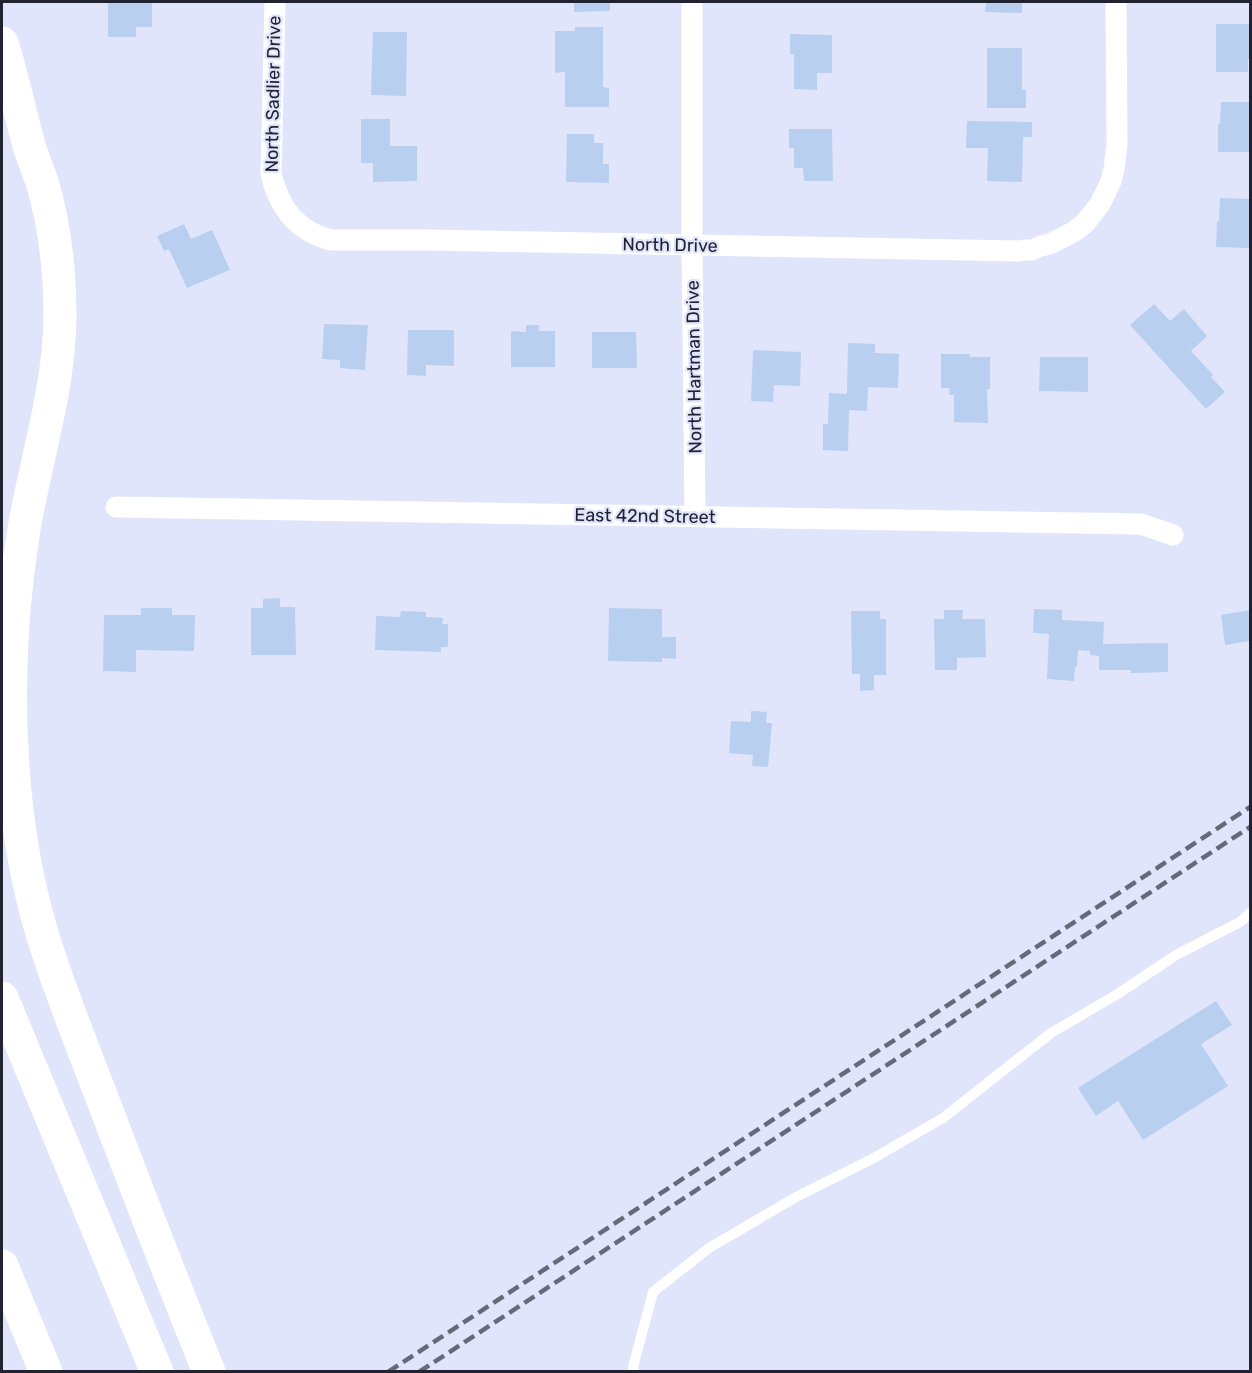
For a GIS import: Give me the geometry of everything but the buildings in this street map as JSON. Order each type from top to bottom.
[{"type":"highway","points":[[2,42],[52,226],[60,320],[55,376],[24,527],[16,586],[11,641],[10,701],[15,795],[33,896],[45,944],[140,1197],[209,1371]]},
{"type":"highway","points":[[2,109],[31,150]]},
{"type":"highway","points":[[2,998],[157,1371]]},
{"type":"highway","points":[[2,1266],[46,1371]]},
{"type":"street","name":"North Sadlier Drive","points":[[274,2],[271,174],[279,198],[291,217]]},
{"type":"street","name":"North Hartman Drive","points":[[692,2],[695,517]]},
{"type":"street","name":"North Drive","points":[[291,217],[303,228],[330,240],[440,240],[1019,252],[1032,250],[1054,243],[1075,231],[1089,218],[1106,193],[1114,169],[1117,145],[1116,2]]},
{"type":"street","name":"East 42nd Street","points":[[116,507],[1141,524],[1173,535]]},
{"type":"lane","points":[[634,1371],[633,1367],[653,1292],[709,1248],[798,1196],[872,1159],[943,1118],[1051,1033],[1176,956],[1240,922],[1251,913]]},
{"type":"railway","points":[[388,1372],[1250,807]]},
{"type":"railway","points":[[419,1372],[1250,827]]}]
